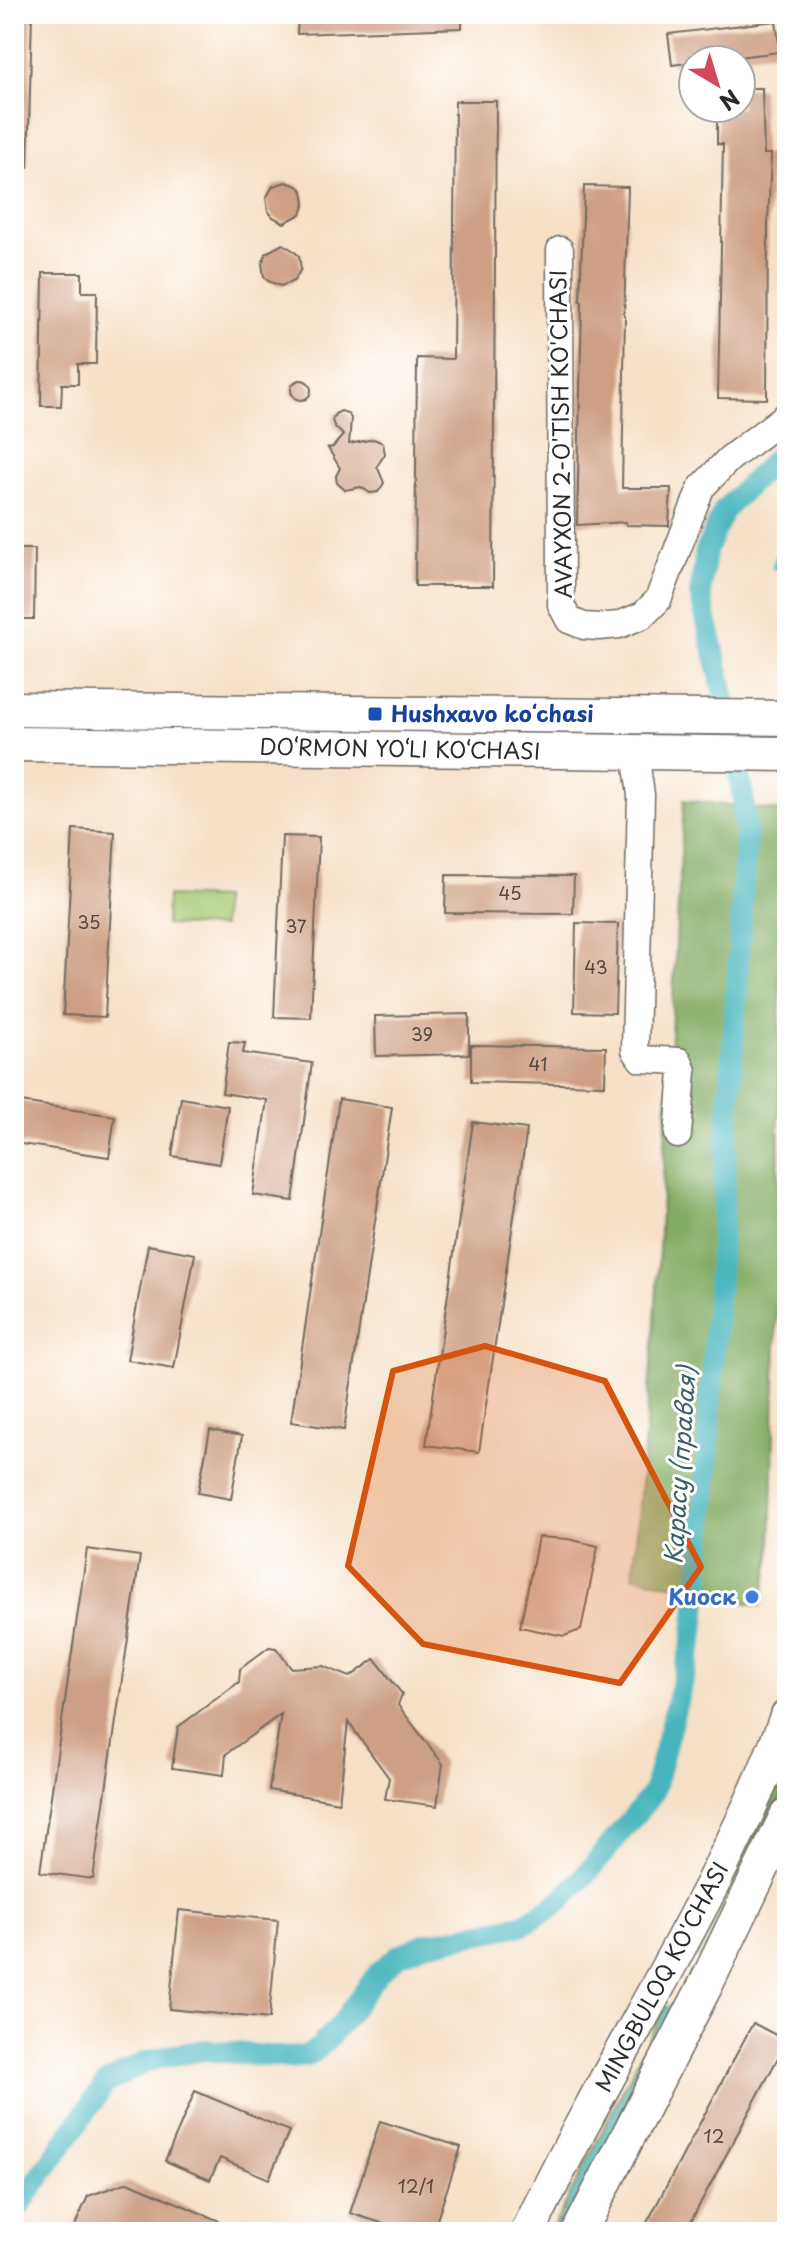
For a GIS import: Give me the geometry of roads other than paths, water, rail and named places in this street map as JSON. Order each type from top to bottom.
[{"type":"main road","name":"DO‘RMON YO‘LI KO‘CHASI","points":[[14,709],[787,718]]},
{"type":"main road","name":"DO‘RMON YO‘LI KO‘CHASI","points":[[14,744],[787,754]]},
{"type":"main road","name":"MINGBULOQ KO'CHASI","points":[[528,2232],[746,1817],[787,1717]]},
{"type":"main road","name":"MINGBULOQ KO'CHASI","points":[[579,2232],[705,1986],[787,1816]]},
{"type":"main road","points":[[668,1969],[705,1986]]},
{"type":"street","name":"AVAYXON 2-O'TISH KO'CHASI","points":[[560,250],[561,605],[569,620],[584,626],[599,627],[619,625],[643,615],[658,600],[701,488],[729,459],[787,415]]},
{"type":"street","points":[[635,752],[641,795],[635,1050],[641,1059],[679,1061],[683,1071],[678,1135]]},
{"type":"waterway","name":"Карасу (правая)","points":[[14,2214],[106,2083],[146,2062],[205,2050],[289,2058],[305,2056],[318,2049],[379,1972],[399,1955],[424,1944],[522,1925],[553,1907],[588,1872],[653,1793],[693,1640],[700,1576],[746,838],[743,796],[720,676],[700,594],[706,551],[724,510],[787,447]]},
{"type":"waterway","points":[[775,567],[787,529]]},
{"type":"waterway","points":[[557,2232],[671,2007]]},
{"type":"place","name":"Hushxavo koʻchasi","points":[[375,714]]},
{"type":"place","name":"Киоск","points":[[752,1597]]}]
